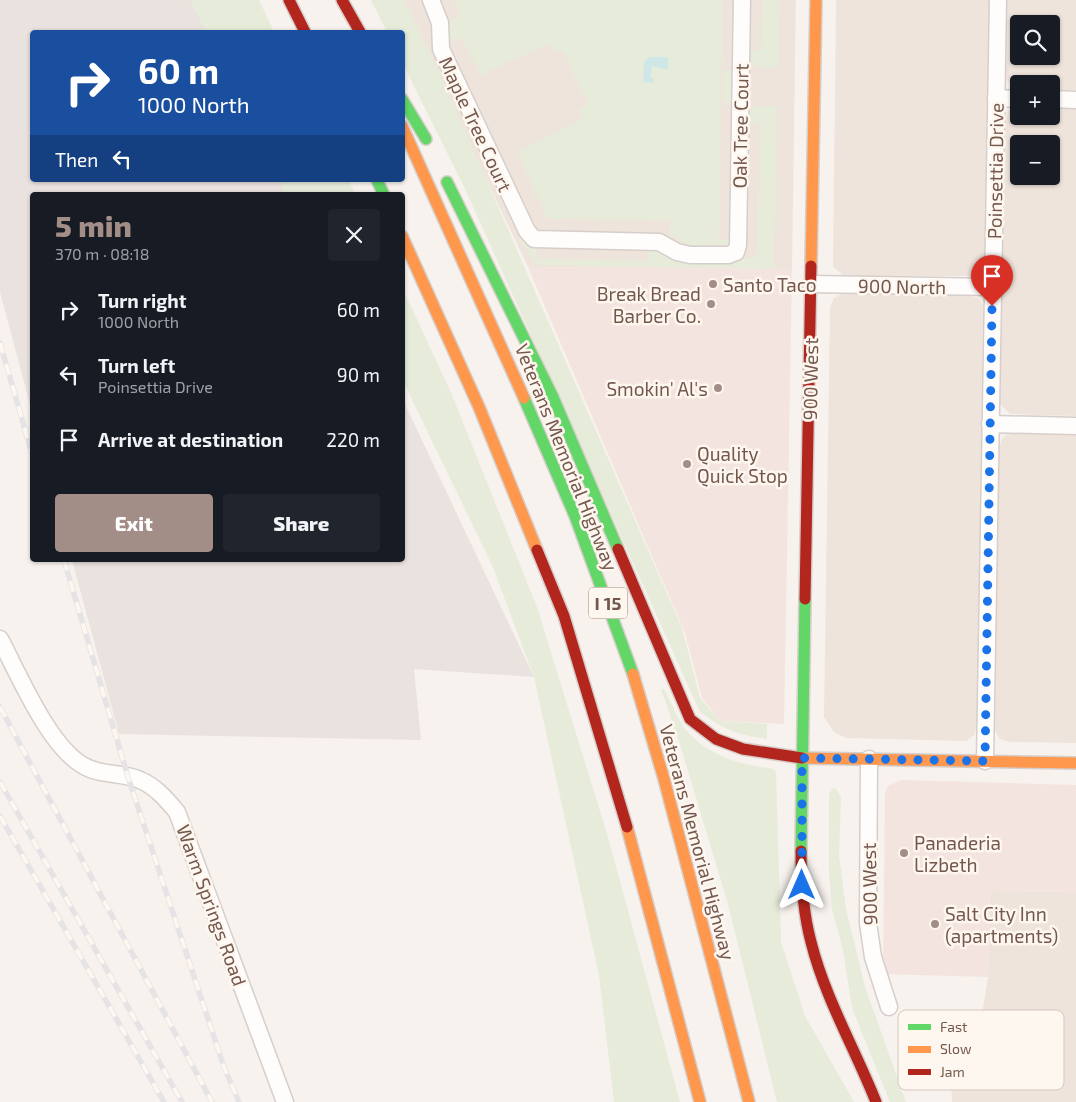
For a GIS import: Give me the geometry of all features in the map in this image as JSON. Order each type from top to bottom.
[{"type":"main road","points":[[289,0],[304,30]]},
{"type":"main road","points":[[342,0],[359,30]]},
{"type":"main road","name":"900 West","points":[[816,0],[802,758],[802,885],[811,942],[830,997],[876,1102]]},
{"type":"main road","points":[[405,104],[431,148]]},
{"type":"main road","name":"Veterans Memorial Highway","points":[[405,133],[506,355],[575,516],[625,648],[664,779],[749,1102]]},
{"type":"main road","points":[[444,174],[552,395],[690,719],[716,739],[743,749],[802,758],[1076,763]]},
{"type":"main road","name":"I 15","points":[[405,243],[479,407],[564,616],[622,807],[700,1102]]},
{"type":"street","name":"Maple Tree Court","points":[[431,0],[440,23],[441,49],[527,231],[538,240],[650,242],[664,244],[683,254],[728,255],[736,252]]},
{"type":"street","name":"Oak Tree Court","points":[[736,252],[738,245],[742,0]]},
{"type":"street","name":"Poinsettia Drive","points":[[985,761],[998,0]]},
{"type":"street","points":[[996,98],[1010,99]]},
{"type":"street","points":[[1060,99],[1076,100]]},
{"type":"street","name":"900 North","points":[[811,284],[993,287]]},
{"type":"street","points":[[990,424],[1076,426]]},
{"type":"street","name":"Warm Springs Road","points":[[0,639],[51,734],[66,753],[84,766],[100,772],[140,780],[161,794],[177,812],[285,1102]]},
{"type":"street","name":"900 West","points":[[869,759],[868,923],[873,957],[889,1006]]},
{"type":"shaded area","points":[[0,0],[213,0],[227,30],[30,30],[30,182],[299,182],[304,192],[30,192],[30,404],[0,292]]},
{"type":"shaded area","points":[[401,0],[796,0],[792,269],[528,267]]},
{"type":"shaded area","points":[[836,0],[990,0],[985,263],[982,271],[977,276],[844,276],[833,267]]},
{"type":"shaded area","points":[[1007,0],[1076,0],[1076,90],[1060,90],[1060,75],[1010,75],[1010,83],[1006,78]]},
{"type":"shaded area","points":[[1060,107],[1076,107],[1076,416],[1010,414],[1000,404],[1004,123],[1010,110],[1010,125],[1060,125]]},
{"type":"shaded area","points":[[528,267],[792,269],[784,724],[720,721],[702,698],[685,633]]},
{"type":"shaded area","points":[[843,293],[968,295],[979,299],[983,305],[977,722],[975,734],[966,741],[846,738],[834,732],[824,717],[830,307],[834,298]]},
{"type":"shaded area","points":[[405,404],[534,677],[414,669],[421,740],[119,734],[73,562],[405,562]]},
{"type":"shaded area","points":[[1009,432],[1076,433],[1076,743],[1009,742],[1000,739],[995,731],[999,448],[1002,439]]},
{"type":"shaded area","points":[[901,780],[1076,785],[1076,892],[990,891],[988,977],[883,974],[885,793],[888,786]]},
{"type":"shaded area","points":[[990,891],[1076,892],[1076,1102],[952,1102],[952,1090],[1064,1090],[1064,1010],[983,1010],[988,977]]},
{"type":"green space","points":[[190,0],[259,0],[273,30],[205,30]]},
{"type":"green space","points":[[371,0],[404,0],[448,92],[682,628],[700,698],[720,721],[767,724],[767,739],[732,731],[717,724],[700,712],[466,191],[405,68],[405,30],[386,30]]},
{"type":"green space","points":[[455,0],[722,0],[719,240],[732,240],[731,245],[689,245],[670,236],[670,220],[548,219],[517,152],[583,119],[579,109],[588,104],[563,51],[560,49],[555,52],[550,43],[481,75],[461,37],[449,43],[450,21],[462,16]]},
{"type":"green space","points":[[762,0],[779,0],[778,68],[755,67],[751,60],[751,50],[761,50]]},
{"type":"green space","points":[[723,70],[734,70],[734,102],[723,102]]},
{"type":"green space","points":[[755,106],[777,106],[774,269],[538,265],[520,240],[522,239],[536,249],[537,259],[648,261],[649,251],[652,248],[727,262],[757,257],[761,124],[750,123],[750,112]]},
{"type":"green space","points":[[280,182],[349,182],[354,192],[285,192]]},
{"type":"green space","points":[[405,293],[452,395],[537,607],[608,837],[680,1102],[614,1102],[599,975],[534,677],[492,565],[405,385]]},
{"type":"green space","points":[[661,689],[664,689],[686,730],[694,739],[726,758],[749,765],[773,769],[776,772],[781,942],[805,1016],[854,1102],[777,1102],[728,904],[678,738]]},
{"type":"green space","points":[[833,788],[836,789],[841,798],[839,855],[846,909],[865,987],[898,1080],[898,1090],[902,1090],[906,1102],[890,1102],[852,1008],[843,950],[832,909],[829,875],[829,794]]},
{"type":"water","points":[[650,57],[668,57],[668,70],[652,66],[651,78],[654,79],[654,83],[643,82],[644,62]]},
{"type":"railway","points":[[0,343],[30,447]]},
{"type":"railway","points":[[65,562],[128,777],[224,1067],[239,1102]]},
{"type":"railway","points":[[0,707],[212,1102]]},
{"type":"railway","points":[[0,782],[182,1102]]},
{"type":"railway","points":[[0,816],[164,1102]]},
{"type":"traffic: fast","points":[[405,104],[426,139]]},
{"type":"traffic: fast","points":[[378,182],[383,192]]},
{"type":"traffic: fast","points":[[447,182],[552,395],[618,549]]},
{"type":"traffic: fast","points":[[524,398],[575,516],[633,674]]},
{"type":"traffic: fast","points":[[801,851],[805,599]]},
{"type":"traffic: slow","points":[[811,266],[816,0]]},
{"type":"traffic: slow","points":[[405,133],[524,398]]},
{"type":"traffic: slow","points":[[405,243],[479,407],[537,550]]},
{"type":"traffic: slow","points":[[633,674],[664,779],[749,1102]]},
{"type":"traffic: slow","points":[[802,758],[1076,763]]},
{"type":"traffic: slow","points":[[627,827],[700,1102]]},
{"type":"traffic: jam","points":[[289,0],[304,30]]},
{"type":"traffic: jam","points":[[342,0],[359,30]]},
{"type":"traffic: jam","points":[[805,599],[811,266]]},
{"type":"traffic: jam","points":[[618,549],[690,719],[716,739],[743,749],[802,758]]},
{"type":"traffic: jam","points":[[537,550],[564,616],[627,827]]},
{"type":"traffic: jam","points":[[801,851],[804,908],[817,963],[832,1003],[876,1102]]},
{"type":"place","name":"Santo Taco","points":[[713,284]]},
{"type":"place","name":"Break Bread Barber Co.","points":[[711,304]]},
{"type":"place","name":"Smokin' Al's","points":[[718,388]]},
{"type":"place","name":"Quality Quick Stop","points":[[687,464]]},
{"type":"place","name":"Panaderia Lizbeth","points":[[904,853]]},
{"type":"place","name":"Salt City Inn (apartments)","points":[[935,924]]},
{"type":"route","points":[[802,885],[802,758],[985,761],[992,306]]}]
